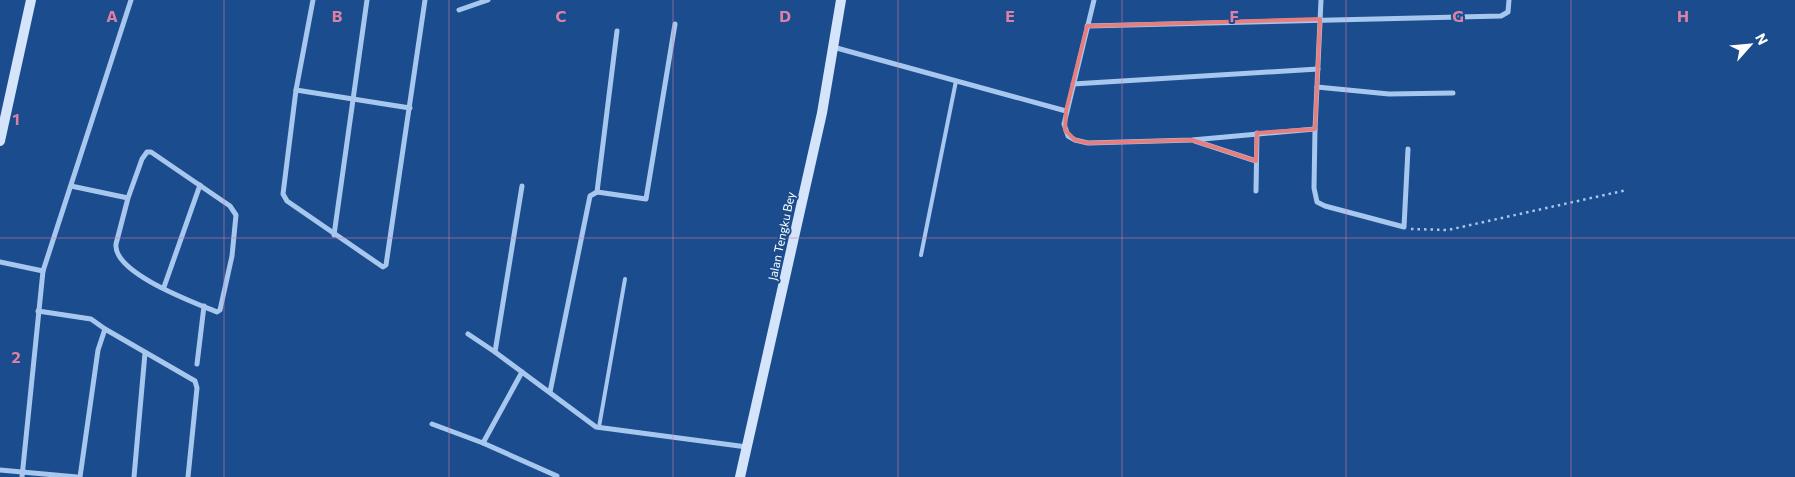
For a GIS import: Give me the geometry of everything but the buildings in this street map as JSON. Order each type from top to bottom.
[{"type":"main road","points":[[0,141],[31,0]]},
{"type":"main road","name":"Jalan Tengku Bey","points":[[740,477],[822,112],[841,0]]},
{"type":"street","points":[[22,475],[43,271],[131,0]]},
{"type":"street","points":[[313,0],[296,90],[283,194],[287,201],[378,266],[383,267],[386,265],[425,0]]},
{"type":"street","points":[[334,235],[367,0]]},
{"type":"street","points":[[459,10],[488,0]]},
{"type":"street","points":[[1094,0],[1064,124],[1065,130],[1075,140],[1088,143],[1133,143],[1192,140],[1315,129]]},
{"type":"street","points":[[1321,0],[1315,129],[1314,188],[1317,202],[1325,206],[1404,227],[1408,149]]},
{"type":"street","points":[[1087,26],[1501,16],[1509,10],[1509,0]]},
{"type":"street","points":[[550,392],[590,196],[597,192],[646,199],[675,24]]},
{"type":"street","points":[[597,192],[617,30]]},
{"type":"street","points":[[833,47],[1066,111]]},
{"type":"street","points":[[1073,84],[1318,69]]},
{"type":"street","points":[[1317,87],[1389,94],[1453,94]]},
{"type":"street","points":[[296,90],[410,108]]},
{"type":"street","points":[[1256,191],[1257,133]]},
{"type":"street","points":[[1192,140],[1256,161]]},
{"type":"street","points":[[147,152],[154,153],[230,206],[236,215],[232,256],[221,309],[217,312],[133,271],[116,254],[116,244],[128,198],[142,159],[147,152]]},
{"type":"street","points":[[164,287],[200,185]]},
{"type":"street","points":[[71,186],[128,198]]},
{"type":"street","points":[[495,352],[522,186]]},
{"type":"street","points":[[0,262],[43,271]]},
{"type":"street","points":[[197,364],[204,306]]},
{"type":"street","points":[[38,311],[91,319],[194,379],[196,384],[188,477]]},
{"type":"street","points":[[0,470],[22,475],[78,477],[98,350],[106,329]]},
{"type":"street","points":[[468,334],[599,427],[747,447]]},
{"type":"street","points":[[134,477],[145,352]]},
{"type":"street","points":[[483,443],[522,372]]},
{"type":"street","points":[[432,424],[483,443],[557,476]]},
{"type":"lane","points":[[921,255],[956,81]]},
{"type":"lane","points":[[599,427],[625,279]]},
{"type":"path","points":[[1404,227],[1414,230],[1448,230],[1627,190]]},
{"type":"highlighted area","points":[[1320,19],[1315,129],[1257,133],[1256,161],[1192,140],[1088,143],[1075,140],[1065,130],[1066,111],[1087,26]]}]
